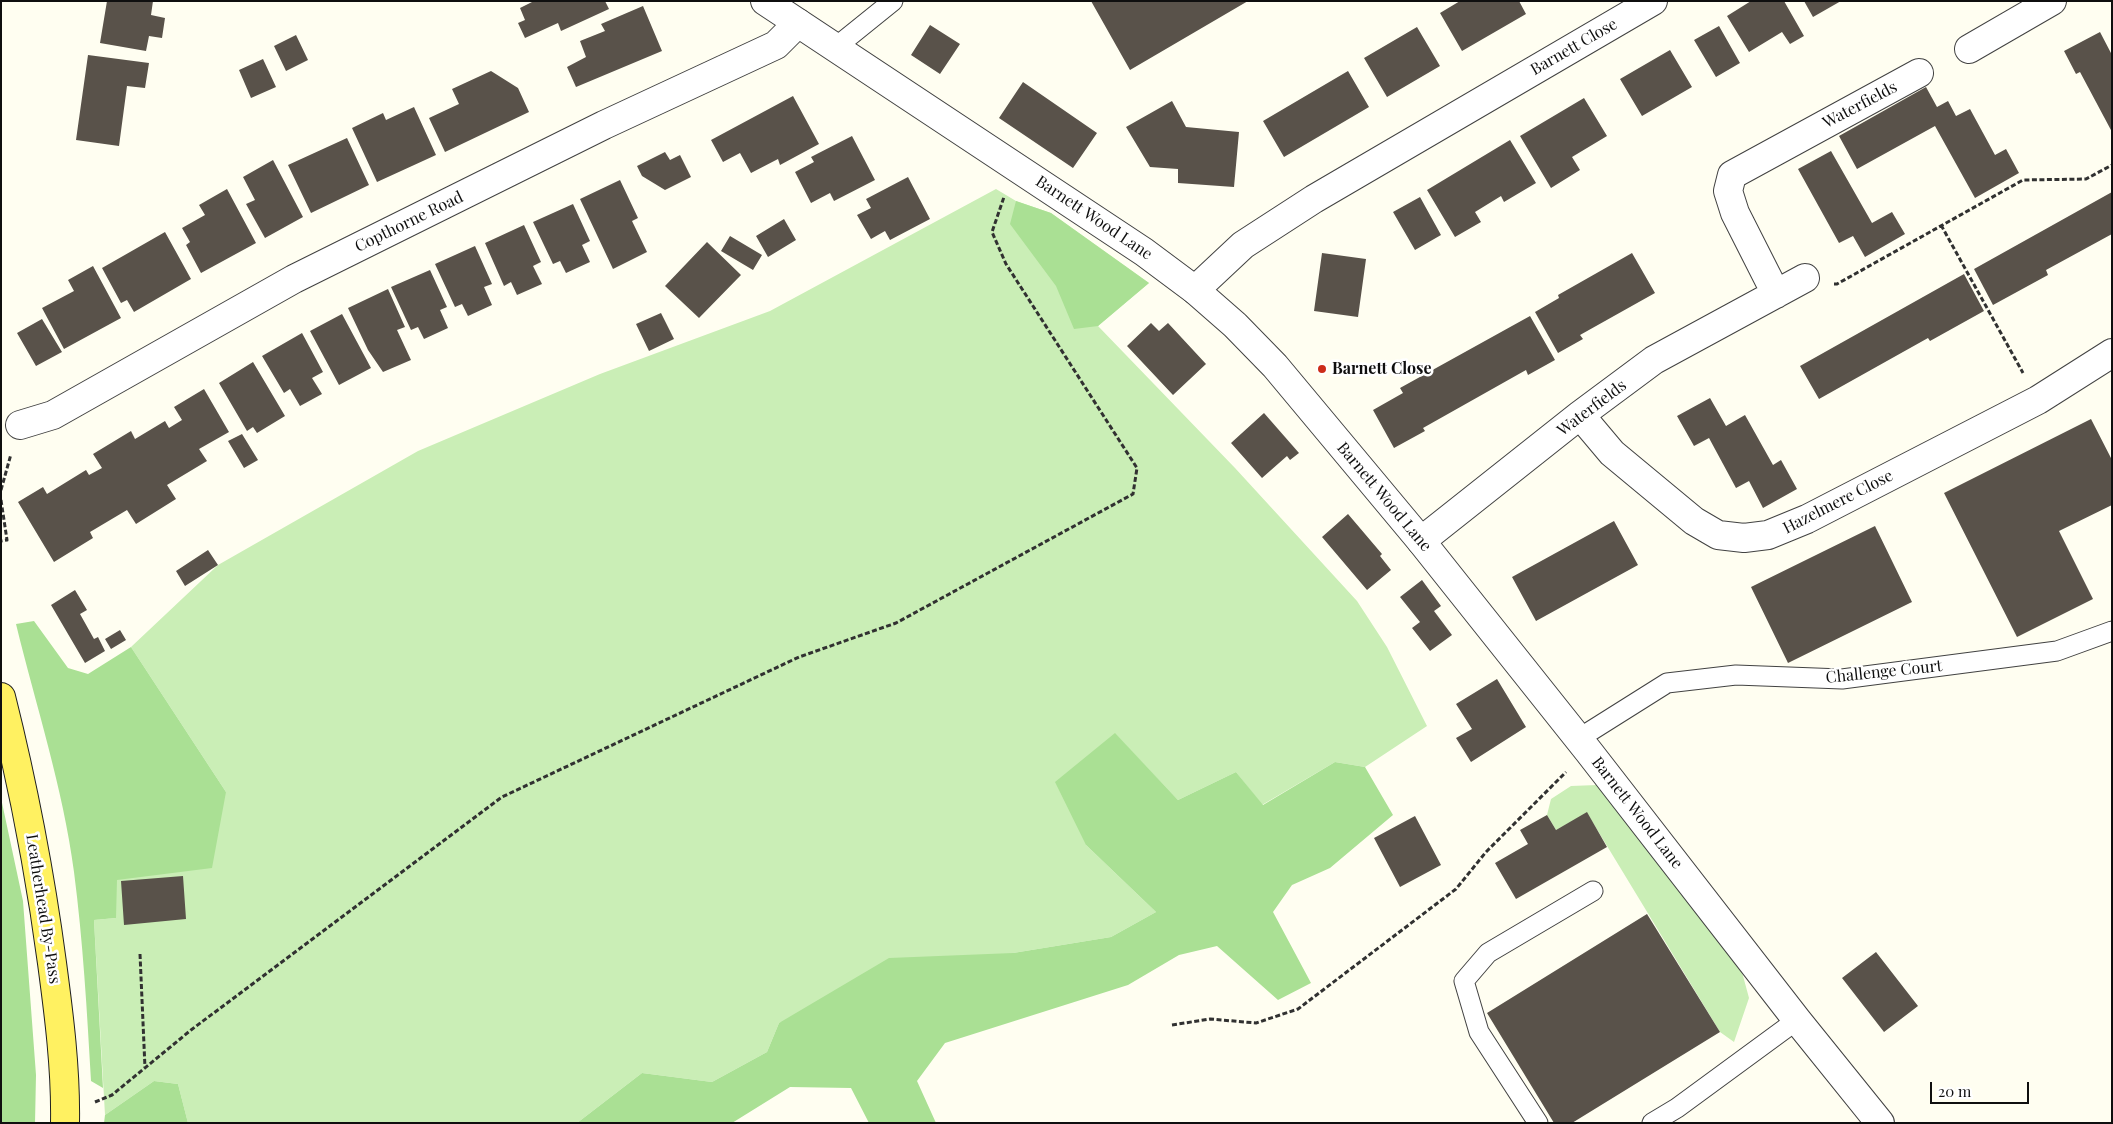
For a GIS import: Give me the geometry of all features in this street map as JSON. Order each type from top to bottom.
[{"type":"main road","name":"Leatherhead By-Pass","points":[[1,697],[34,838],[59,1016],[65,1120]]},
{"type":"street","name":"Barnett Wood Lane","points":[[765,1],[1019,167],[1144,252],[1195,290],[1235,325],[1275,366],[1421,541],[1584,745],[1797,1020],[1880,1123]]},
{"type":"street","name":"Barnett Close","points":[[1195,290],[1243,245],[1314,199],[1653,1]]},
{"type":"street","points":[[1969,49],[2052,1]]},
{"type":"street","name":"Copthorne Road","points":[[20,425],[53,415],[294,279],[604,126],[776,45],[798,23]]},
{"type":"street","name":"Waterfields","points":[[1776,294],[1735,213],[1728,191],[1732,175],[1919,73]]},
{"type":"street","name":"Waterfields","points":[[1421,541],[1580,415],[1654,360],[1805,278]]},
{"type":"street","name":"Hazelmere Close","points":[[1580,415],[1612,453],[1694,521],[1718,535],[1744,538],[1776,533],[1807,519],[2038,400],[2112,353]]},
{"type":"lane","points":[[836,47],[893,1]]},
{"type":"lane","name":"Challenge Court","points":[[1584,745],[1667,683],[1736,675],[1842,679],[2057,651],[2112,631]]},
{"type":"lane","points":[[1538,1123],[1479,1032],[1464,981],[1488,953],[1593,891]]},
{"type":"lane","points":[[1652,1123],[1677,1108],[1797,1020]]},
{"type":"path","points":[[1805,278],[1837,284],[2023,180],[2086,179],[2112,165]]},
{"type":"path","points":[[65,1120],[112,1095],[191,1030],[502,797],[799,657],[896,623],[1133,494],[1137,468],[1006,264],[992,232],[1001,202],[1019,167]]},
{"type":"path","points":[[1941,225],[2038,400]]},
{"type":"path","points":[[1,490],[20,425]]},
{"type":"path","points":[[1,500],[7,540],[1,541]]},
{"type":"path","points":[[1172,1025],[1210,1019],[1256,1023],[1298,1009],[1456,888],[1486,852],[1549,788],[1584,745]]},
{"type":"path","points":[[140,954],[145,1068]]},
{"type":"green space","points":[[996,189],[1016,201],[1051,213],[1149,283],[1098,326],[1235,468],[1357,601],[1387,647],[1427,726],[1365,767],[1335,762],[1262,805],[1236,772],[1178,800],[1115,734],[1086,845],[1156,912],[1111,937],[1013,953],[779,1023],[767,1052],[712,1082],[642,1073],[577,1123],[188,1123],[178,1084],[154,1081],[105,1115],[94,920],[116,918],[116,880],[226,792],[131,647],[218,565],[418,451],[600,374],[770,311]]},
{"type":"green space","points":[[1016,201],[1051,213],[1149,283],[1098,326],[1074,329],[1056,286],[1010,224]]},
{"type":"green space","points":[[34,621],[68,668],[88,674],[131,647],[226,792],[212,868],[117,880],[116,918],[94,920],[103,1088],[91,1081],[77,898],[63,809],[16,624]]},
{"type":"green space","points":[[1115,733],[1178,800],[1236,772],[1263,805],[1335,762],[1365,767],[1393,815],[1330,868],[1292,885],[1273,912],[1311,983],[1278,1000],[1217,946],[1179,955],[1128,985],[945,1043],[917,1081],[936,1123],[869,1123],[851,1088],[790,1087],[732,1123],[577,1123],[642,1073],[712,1082],[767,1052],[779,1023],[889,958],[1013,953],[1111,937],[1156,912],[1086,845],[1055,782]]},
{"type":"green space","points":[[1597,785],[1739,961],[1749,998],[1734,1042],[1720,1032],[1587,813],[1556,830],[1547,815],[1551,799],[1571,786]]},
{"type":"green space","points":[[1,798],[23,901],[36,1075],[35,1123],[1,1123]]},
{"type":"green space","points":[[154,1081],[178,1084],[188,1123],[104,1123],[105,1115]]},
{"type":"building","points":[[107,1],[153,1],[151,15],[165,18],[162,38],[149,36],[146,51],[100,43]]},
{"type":"building","points":[[534,1],[605,1],[609,9],[561,31],[558,23],[525,38],[518,23],[525,20],[520,8]]},
{"type":"building","points":[[1091,1],[1248,1],[1130,70]]},
{"type":"building","points":[[1460,1],[1519,1],[1526,14],[1462,51],[1440,13]]},
{"type":"building","points":[[1751,1],[1784,1],[1804,36],[1790,44],[1782,32],[1749,52],[1727,16]]},
{"type":"building","points":[[1804,1],[1841,1],[1813,17]]},
{"type":"building","points":[[643,6],[662,51],[576,87],[567,67],[586,57],[580,41],[605,31],[601,24]]},
{"type":"building","points":[[930,25],[960,44],[940,74],[911,55]]},
{"type":"building","points":[[1719,26],[1740,63],[1716,77],[1694,40]]},
{"type":"building","points":[[1417,27],[1440,66],[1387,97],[1364,58]]},
{"type":"building","points":[[2100,32],[2112,55],[2112,132],[2080,72],[2076,74],[2064,51]]},
{"type":"building","points":[[296,35],[308,60],[286,71],[274,46]]},
{"type":"building","points":[[1670,50],[1692,87],[1642,116],[1620,79]]},
{"type":"building","points":[[88,55],[149,63],[145,88],[127,86],[119,146],[76,140]]},
{"type":"building","points":[[263,59],[276,87],[251,98],[239,70]]},
{"type":"building","points":[[491,71],[518,88],[529,112],[445,152],[429,118],[459,104],[452,89]]},
{"type":"building","points":[[1348,71],[1369,107],[1284,157],[1263,121]]},
{"type":"building","points":[[1023,82],[1097,133],[1073,168],[999,118]]},
{"type":"building","points":[[1926,87],[1937,107],[1948,101],[1956,116],[1970,109],[1995,155],[2006,149],[2019,173],[1975,198],[1935,126],[1857,169],[1839,136]]},
{"type":"building","points":[[793,96],[819,144],[780,165],[778,159],[751,173],[740,153],[723,162],[711,140]]},
{"type":"building","points":[[1584,98],[1607,136],[1572,157],[1580,170],[1551,188],[1520,136]]},
{"type":"building","points":[[1172,101],[1186,127],[1239,132],[1234,187],[1178,183],[1178,169],[1150,167],[1126,127]]},
{"type":"building","points":[[414,107],[436,155],[377,182],[352,128],[383,113],[386,120]]},
{"type":"building","points":[[852,136],[875,180],[834,201],[830,193],[811,203],[795,172],[814,162],[811,157]]},
{"type":"building","points":[[347,138],[369,185],[311,213],[288,165]]},
{"type":"building","points":[[1510,140],[1536,183],[1504,202],[1501,196],[1475,212],[1481,222],[1455,237],[1427,190]]},
{"type":"building","points":[[1831,151],[1872,223],[1892,212],[1905,234],[1865,257],[1853,236],[1839,243],[1798,169]]},
{"type":"building","points":[[665,152],[670,160],[680,155],[691,177],[665,190],[642,176],[637,166]]},
{"type":"building","points":[[273,160],[303,217],[265,238],[246,204],[255,200],[243,177]]},
{"type":"building","points":[[908,177],[930,219],[890,240],[885,231],[871,239],[857,215],[871,208],[866,199]]},
{"type":"building","points":[[620,180],[638,218],[632,221],[647,252],[613,269],[580,199]]},
{"type":"building","points":[[227,189],[256,243],[201,273],[186,245],[190,242],[182,228],[205,215],[199,205]]},
{"type":"building","points":[[2112,192],[2112,234],[2046,270],[2048,275],[1993,305],[1974,269]]},
{"type":"building","points":[[1420,197],[1441,235],[1415,250],[1393,212]]},
{"type":"building","points":[[573,204],[590,241],[582,245],[590,262],[566,273],[560,261],[553,264],[533,222]]},
{"type":"building","points":[[784,219],[796,240],[768,257],[756,236]]},
{"type":"building","points":[[524,225],[541,262],[533,266],[542,284],[517,295],[511,282],[504,286],[485,243]]},
{"type":"building","points":[[165,232],[191,279],[134,312],[127,300],[121,303],[102,268]]},
{"type":"building","points":[[730,236],[762,255],[753,270],[721,251]]},
{"type":"building","points":[[707,242],[741,275],[699,318],[665,286]]},
{"type":"building","points":[[475,246],[492,284],[484,287],[492,305],[468,316],[462,304],[455,307],[435,264]]},
{"type":"building","points":[[1322,253],[1366,259],[1358,317],[1314,311]]},
{"type":"building","points":[[1632,253],[1655,293],[1580,335],[1583,339],[1558,353],[1535,312],[1559,298],[1558,295]]},
{"type":"building","points":[[93,266],[121,318],[64,349],[42,308],[74,291],[68,280]]},
{"type":"building","points":[[430,270],[447,307],[440,310],[448,328],[424,339],[418,327],[411,330],[391,287]]},
{"type":"building","points":[[1964,274],[1984,311],[1930,341],[1928,338],[1819,399],[1800,366]]},
{"type":"building","points":[[388,289],[405,327],[397,330],[411,360],[383,372],[368,350],[348,308]]},
{"type":"building","points":[[661,313],[674,339],[649,351],[636,324]]},
{"type":"building","points":[[342,314],[371,368],[339,385],[310,331]]},
{"type":"building","points":[[1530,316],[1555,360],[1528,375],[1526,370],[1423,428],[1425,431],[1394,448],[1373,410],[1403,393],[1400,388]]},
{"type":"building","points":[[42,319],[62,352],[36,366],[17,333]]},
{"type":"building","points":[[1151,323],[1159,331],[1168,323],[1206,364],[1173,395],[1127,346]]},
{"type":"building","points":[[302,333],[323,372],[312,378],[322,394],[300,406],[290,389],[284,393],[262,356]]},
{"type":"building","points":[[253,362],[285,416],[257,433],[253,427],[247,431],[219,383]]},
{"type":"building","points":[[204,389],[229,432],[199,449],[207,461],[167,485],[176,499],[136,524],[127,510],[90,532],[93,538],[54,562],[18,502],[43,487],[47,494],[86,470],[89,475],[102,468],[93,454],[131,431],[135,439],[165,421],[169,428],[182,420],[174,407]]},
{"type":"building","points":[[1710,398],[1726,426],[1745,415],[1773,465],[1781,460],[1797,489],[1763,508],[1749,481],[1736,488],[1709,438],[1694,446],[1677,416]]},
{"type":"building","points":[[1264,413],[1299,453],[1290,460],[1287,456],[1262,478],[1231,443]]},
{"type":"building","points":[[2091,419],[2112,460],[2112,505],[2059,531],[2093,599],[2017,637],[1944,493]]},
{"type":"building","points":[[242,434],[258,460],[244,468],[228,441]]},
{"type":"building","points":[[1348,514],[1382,554],[1380,556],[1391,570],[1367,590],[1322,537]]},
{"type":"building","points":[[1614,521],[1638,565],[1536,621],[1512,577]]},
{"type":"building","points":[[1875,526],[1912,602],[1788,663],[1751,587]]},
{"type":"building","points":[[208,550],[218,565],[185,586],[176,571]]},
{"type":"building","points":[[1422,580],[1441,606],[1434,611],[1452,635],[1430,651],[1412,628],[1420,622],[1400,597]]},
{"type":"building","points":[[75,590],[87,610],[80,614],[94,639],[98,637],[105,651],[85,663],[51,605]]},
{"type":"building","points":[[120,630],[126,640],[111,649],[105,639]]},
{"type":"building","points":[[1497,679],[1526,727],[1471,762],[1456,738],[1472,729],[1456,704]]},
{"type":"building","points":[[1587,812],[1607,847],[1516,899],[1495,863],[1528,844],[1520,830],[1547,815],[1556,830]]},
{"type":"building","points":[[1415,816],[1441,865],[1400,887],[1374,838]]},
{"type":"building","points":[[183,876],[186,919],[124,925],[121,881]]},
{"type":"building","points":[[1647,914],[1720,1032],[1572,1123],[1554,1123],[1487,1013]]},
{"type":"building","points":[[1876,952],[1918,1006],[1884,1032],[1842,978]]},
{"type":"place","name":"Barnett Close","points":[[1322,369]]}]
